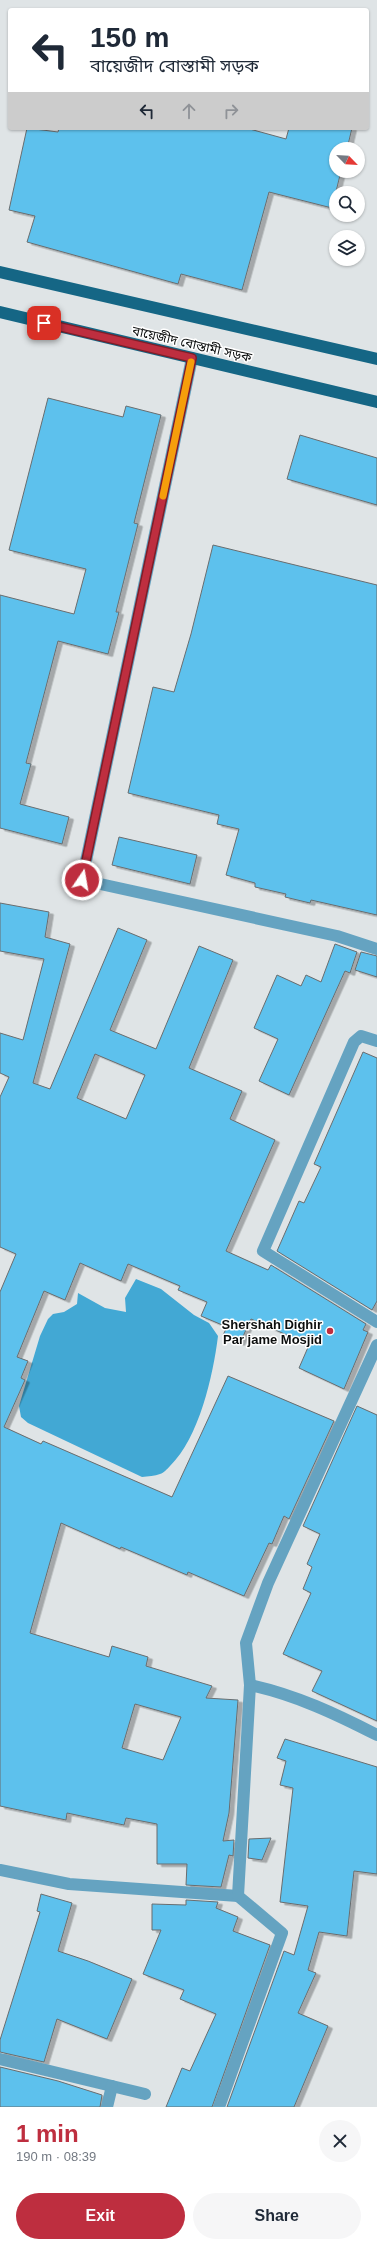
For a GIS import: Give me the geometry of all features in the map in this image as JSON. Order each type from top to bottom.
[{"type":"main road","points":[[0,272],[377,359]]},
{"type":"main road","name":"বায়েজীদ বোস্তামী সড়ক","points":[[0,312],[377,402]]},
{"type":"street","points":[[192,358],[82,880],[337,936],[377,949]]},
{"type":"street","points":[[377,1041],[361,1036],[354,1042],[263,1251],[377,1322]]},
{"type":"street","points":[[238,1896],[250,1685],[246,1643],[268,1582],[377,1345]]},
{"type":"street","points":[[250,1685],[280,1691],[323,1708],[377,1735]]},
{"type":"street","points":[[0,1870],[69,1884],[238,1896],[282,1933],[219,2107]]},
{"type":"street","points":[[0,2059],[145,2094]]},
{"type":"street","points":[[106,2107],[112,2086]]},
{"type":"water","points":[[136,1279],[161,1289],[194,1315],[209,1323],[218,1336],[216,1352],[203,1406],[189,1440],[180,1454],[164,1472],[142,1477],[28,1423],[21,1417],[19,1406],[40,1336],[48,1319],[53,1314],[64,1312],[77,1304],[78,1293],[105,1308],[126,1312],[125,1298]]},
{"type":"building","points":[[27,130],[58,132],[58,130],[253,130],[286,139],[288,130],[352,130],[349,142],[329,142],[329,178],[339,178],[337,186],[329,186],[329,207],[269,192],[242,290],[181,274],[178,284],[27,242],[35,216],[9,210]]},
{"type":"building","points":[[48,398],[123,417],[126,406],[161,415],[134,523],[138,524],[116,612],[119,612],[108,654],[58,641],[26,763],[31,764],[20,804],[69,817],[62,844],[0,828],[0,595],[74,614],[86,569],[9,550]]},
{"type":"building","points":[[300,435],[377,458],[377,505],[287,479]]},
{"type":"building","points":[[213,545],[377,585],[377,915],[311,900],[310,903],[285,897],[286,894],[255,887],[255,883],[226,875],[239,829],[217,824],[219,815],[128,793],[153,687],[174,692],[191,634]]},
{"type":"building","points":[[119,837],[197,855],[190,884],[112,865]]},
{"type":"building","points":[[0,903],[49,912],[45,937],[70,944],[33,1083],[50,1089],[118,928],[147,940],[110,1030],[156,1049],[199,946],[233,960],[189,1068],[242,1091],[230,1119],[275,1140],[226,1251],[268,1270],[271,1265],[366,1324],[363,1330],[368,1332],[344,1389],[299,1368],[309,1345],[251,1319],[240,1343],[223,1335],[227,1327],[201,1316],[207,1302],[178,1290],[180,1286],[128,1264],[121,1281],[80,1263],[65,1300],[44,1291],[17,1357],[28,1361],[21,1378],[25,1380],[4,1427],[41,1444],[43,1441],[172,1497],[228,1376],[334,1421],[289,1519],[284,1516],[272,1544],[269,1543],[244,1596],[188,1572],[187,1575],[121,1547],[120,1549],[61,1523],[30,1633],[109,1657],[112,1646],[148,1657],[146,1666],[212,1686],[206,1698],[238,1700],[229,1813],[223,1841],[234,1840],[233,1856],[229,1855],[221,1887],[186,1885],[187,1864],[157,1864],[157,1824],[126,1818],[124,1825],[67,1813],[66,1820],[0,1806],[0,1292],[16,1254],[0,1247],[0,1097],[9,1077],[0,1073],[0,1033],[23,1040],[44,959],[0,951]],"holes":[[[95,1054],[145,1075],[126,1119],[77,1098]],[[135,1704],[181,1717],[163,1760],[122,1748]]]},
{"type":"building","points":[[335,944],[357,952],[350,973],[345,971],[289,1095],[259,1081],[278,1039],[254,1028],[277,975],[301,986],[306,975],[321,982]]},
{"type":"building","points":[[361,952],[377,956],[377,977],[355,970]]},
{"type":"building","points":[[363,1052],[377,1058],[377,1301],[372,1310],[277,1251],[299,1201],[304,1203],[321,1167],[314,1164]]},
{"type":"building","points":[[357,1406],[377,1415],[377,1721],[312,1691],[322,1671],[283,1654],[311,1593],[303,1589],[312,1567],[307,1564],[320,1534],[303,1526]]},
{"type":"building","points":[[285,1739],[377,1767],[377,1874],[354,1871],[347,1936],[319,1932],[308,1970],[316,1973],[298,2013],[328,2026],[294,2107],[227,2107],[284,1951],[294,1955],[308,1906],[280,1902],[293,1788],[280,1785],[286,1761],[277,1758]]},
{"type":"building","points":[[271,1838],[262,1860],[248,1858],[249,1839]]},
{"type":"building","points":[[41,1894],[72,1903],[58,1951],[88,1961],[132,1979],[107,2039],[57,2019],[44,2062],[0,2052],[0,2040],[40,1912],[37,1911]]},
{"type":"building","points":[[186,1900],[218,1902],[216,1908],[238,1917],[233,1931],[270,1945],[212,2107],[166,2107],[182,2068],[190,2071],[216,2014],[180,1999],[184,1990],[143,1974],[161,1930],[152,1930],[152,1904],[186,1905]]},
{"type":"building","points":[[0,2067],[58,2081],[102,2095],[100,2107],[0,2107]]},
{"type":"slow traffic","points":[[163,496],[191,362]]},
{"type":"place","name":"Shershah Dighir Par jame Mosjid","points":[[330,1331]]},
{"type":"route","points":[[44,323],[192,358],[82,880]]}]
